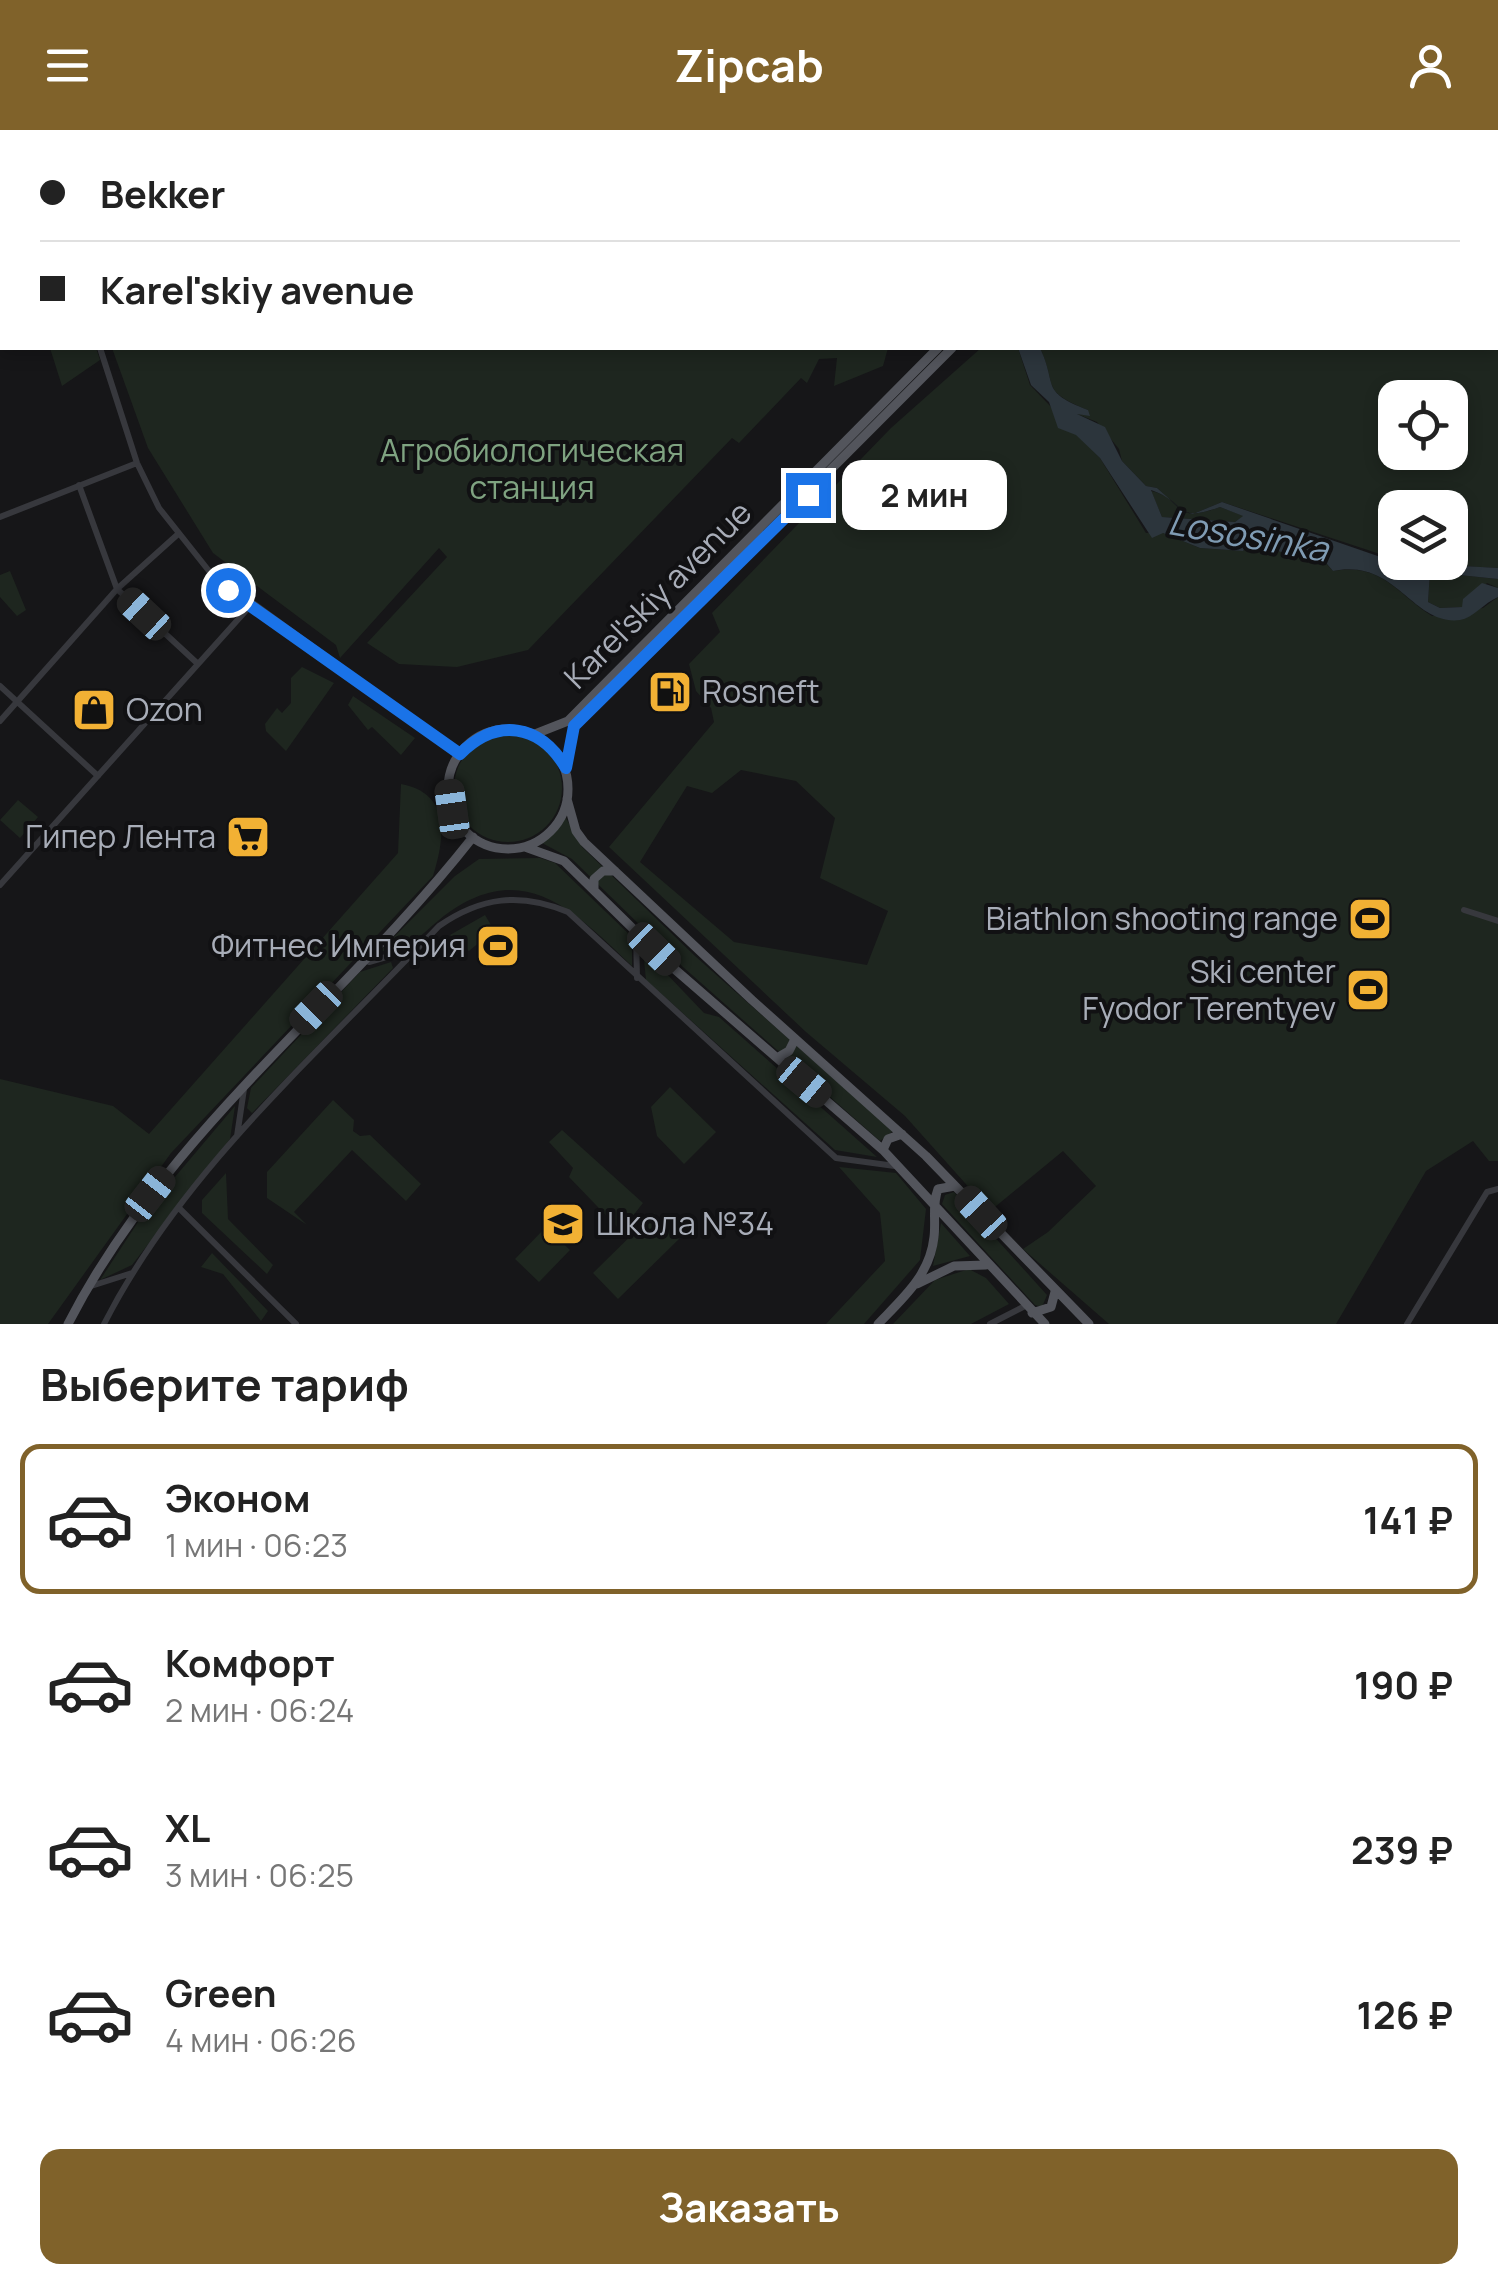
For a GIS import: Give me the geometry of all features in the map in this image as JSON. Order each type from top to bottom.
[{"type":"main road","points":[[899,395],[936,350]]},
{"type":"main road","points":[[899,395],[950,350]]},
{"type":"main road","name":"Karel'skiy avenue","points":[[566,768],[574,726],[899,395]]},
{"type":"main road","name":"Karel'skiy avenue","points":[[535,734],[568,720],[756,540]]},
{"type":"main road","points":[[1045,1324],[883,1150],[636,932],[564,862],[525,847],[503,849],[473,836],[452,809],[448,785],[460,754],[493,731],[518,729],[535,734],[555,751],[566,768],[576,831],[794,1038],[902,1134],[1090,1324]]},
{"type":"main road","points":[[525,847],[550,830],[568,799]]},
{"type":"main road","points":[[68,1324],[86,1287],[138,1209],[245,1083],[473,836]]},
{"type":"main road","points":[[594,890],[594,879],[603,872],[615,871]]},
{"type":"main road","points":[[777,1058],[789,1052],[794,1038]]},
{"type":"main road","points":[[883,1150],[888,1139],[902,1134]]},
{"type":"main road","points":[[878,1324],[914,1286],[932,1250],[938,1189],[956,1186]]},
{"type":"main road","points":[[914,1286],[954,1266],[988,1265]]},
{"type":"main road","points":[[1029,1309],[1051,1307],[1055,1292]]},
{"type":"street","points":[[101,350],[137,462],[177,535],[208,571],[250,606],[460,754]]},
{"type":"street","points":[[0,517],[137,462]]},
{"type":"street","points":[[79,486],[117,589],[198,664]]},
{"type":"street","points":[[0,721],[117,589],[177,535]]},
{"type":"street","points":[[0,885],[250,606]]},
{"type":"street","points":[[0,686],[98,776]]},
{"type":"street","points":[[104,1324],[132,1273],[178,1208],[237,1137],[439,926],[466,909],[500,899],[532,899],[568,912],[836,1158],[899,1166]]},
{"type":"street","points":[[1464,910],[1498,921]]},
{"type":"street","points":[[636,932],[637,978]]},
{"type":"street","points":[[363,959],[369,962],[418,948]]},
{"type":"street","points":[[237,1137],[245,1083]]},
{"type":"street","points":[[1407,1324],[1486,1192],[1498,1190]]},
{"type":"street","points":[[178,1208],[296,1324]]},
{"type":"street","points":[[86,1287],[132,1273]]},
{"type":"street","points":[[990,1324],[1029,1309]]},
{"type":"green space","points":[[51,350],[97,350],[100,360],[62,386]]},
{"type":"green space","name":"Агробиологическая станция","points":[[113,350],[887,350],[883,366],[834,386],[837,358],[819,359],[807,383],[801,378],[739,443],[732,438],[528,650],[457,667],[399,664],[367,643],[447,557],[439,548],[340,658],[336,645],[213,553],[148,448]]},
{"type":"green space","points":[[979,350],[1019,350],[1030,385],[1100,458],[1146,533],[1163,533],[1200,548],[1243,551],[1250,541],[1278,551],[1316,557],[1333,571],[1350,569],[1377,575],[1378,580],[1388,582],[1432,616],[1483,608],[1498,597],[1498,1161],[1489,1161],[1473,1141],[1426,1171],[1336,1324],[1109,1324],[1023,1249],[1048,1232],[1096,1186],[1063,1151],[990,1211],[905,1116],[806,1032],[609,847],[714,722],[711,708],[696,691],[689,664],[720,632],[712,613],[891,428]],"holes":[[[741,770],[796,781],[835,818],[820,878],[888,911],[867,965],[734,942],[640,862],[687,786],[712,793]]]},
{"type":"green space","points":[[1041,350],[1498,350],[1498,568],[1468,566],[1468,490],[1378,490],[1378,553],[1222,502],[1193,514],[1183,512],[1157,488],[1146,486],[1122,461],[1119,449],[1097,422],[1077,414],[1077,410],[1088,410],[1062,397],[1052,386]]},
{"type":"green space","points":[[1151,491],[1187,512],[1220,507],[1244,516],[1235,522],[1162,517]]},
{"type":"green space","points":[[10,571],[26,610],[17,616],[0,597],[0,575]]},
{"type":"green space","points":[[1468,576],[1498,579],[1498,588],[1487,583],[1462,607],[1440,608],[1428,602],[1429,580],[1468,580]]},
{"type":"green space","points":[[302,667],[334,683],[286,751],[266,731],[265,724],[277,708],[282,713],[291,703],[291,678]]},
{"type":"green space","points":[[353,696],[415,738],[401,755],[372,727],[368,730],[348,705]]},
{"type":"green space","points":[[508,734],[529,738],[546,750],[558,767],[562,788],[558,809],[546,826],[529,838],[508,842],[487,838],[470,826],[458,809],[454,788],[458,767],[470,750],[487,738]]},
{"type":"green space","points":[[401,784],[417,789],[436,807],[441,833],[433,876],[171,1153],[48,1324],[0,1324],[0,1079],[113,1106],[149,1134],[398,853]]},
{"type":"green space","points":[[18,800],[38,817],[20,838],[0,820]]},
{"type":"green space","points":[[566,818],[582,847],[695,956],[893,1131],[880,1141],[683,967],[572,859],[542,843]]},
{"type":"green space","points":[[540,858],[555,863],[632,937],[632,966],[567,909],[521,891],[495,891],[468,901],[406,946],[380,951],[455,876],[479,859]]},
{"type":"green space","points":[[485,915],[494,930],[469,951],[450,935]]},
{"type":"green space","points":[[643,949],[704,1013],[719,1017],[877,1157],[835,1150],[646,980]]},
{"type":"green space","points":[[391,962],[393,968],[252,1113],[247,1108],[251,1088],[360,972]]},
{"type":"green space","points":[[670,1087],[716,1132],[684,1164],[657,1136],[651,1107]]},
{"type":"green space","points":[[333,1100],[354,1120],[353,1131],[360,1136],[370,1135],[421,1184],[406,1201],[352,1150],[294,1212],[307,1225],[267,1198],[267,1172]]},
{"type":"green space","points":[[235,1106],[230,1139],[132,1265],[100,1280],[142,1216]]},
{"type":"green space","points":[[562,1130],[643,1203],[621,1231],[569,1177],[573,1168],[549,1142]]},
{"type":"green space","points":[[839,1167],[896,1173],[926,1209],[920,1260],[864,1324],[826,1324],[885,1261],[880,1213]]},
{"type":"green space","points":[[226,1173],[228,1219],[273,1265],[267,1274],[202,1213],[202,1200]]},
{"type":"green space","points":[[954,1192],[1047,1295],[1042,1307],[1035,1305],[942,1204],[945,1195]]},
{"type":"green space","points":[[654,1213],[679,1239],[618,1299],[593,1273]]},
{"type":"green space","points":[[941,1223],[970,1256],[933,1266]]},
{"type":"green space","points":[[546,1227],[570,1250],[539,1282],[515,1259]]},
{"type":"green space","points":[[212,1253],[268,1311],[261,1321],[223,1274],[201,1267]]},
{"type":"green space","points":[[969,1269],[986,1278],[1009,1304],[971,1324],[893,1324],[935,1280]]},
{"type":"water","name":"Lososinka","points":[[1019,350],[1041,350],[1056,392],[1088,410],[1090,416],[1077,414],[1105,427],[1122,461],[1146,486],[1157,488],[1178,507],[1151,490],[1162,517],[1235,522],[1243,516],[1220,507],[1195,513],[1222,502],[1378,556],[1378,576],[1355,570],[1333,571],[1321,557],[1310,553],[1281,552],[1250,541],[1243,551],[1200,548],[1163,533],[1152,538],[1100,458],[1076,435],[1058,428],[1049,402],[1031,385]]},
{"type":"water","points":[[1468,566],[1498,568],[1498,579],[1468,576]]},
{"type":"water","points":[[1385,580],[1429,580],[1428,602],[1440,608],[1462,607],[1463,599],[1482,583],[1498,588],[1498,597],[1465,619],[1443,619]]},
{"type":"place","name":"Rosneft","points":[[670,692]]},
{"type":"place","name":"Ozon","points":[[94,710]]},
{"type":"place","name":"Гипер Лента","points":[[248,837]]},
{"type":"place","name":"Biathlon shooting range","points":[[1370,919]]},
{"type":"place","name":"Фитнес Империя","points":[[498,946]]},
{"type":"place","name":"Ski center Fyodor Terentyev","points":[[1368,990]]},
{"type":"place","name":"Школа №34","points":[[563,1224]]},
{"type":"route","points":[[228,590],[460,754],[483,734],[518,729],[548,743],[566,768],[566,749],[574,726],[808,495]]}]
